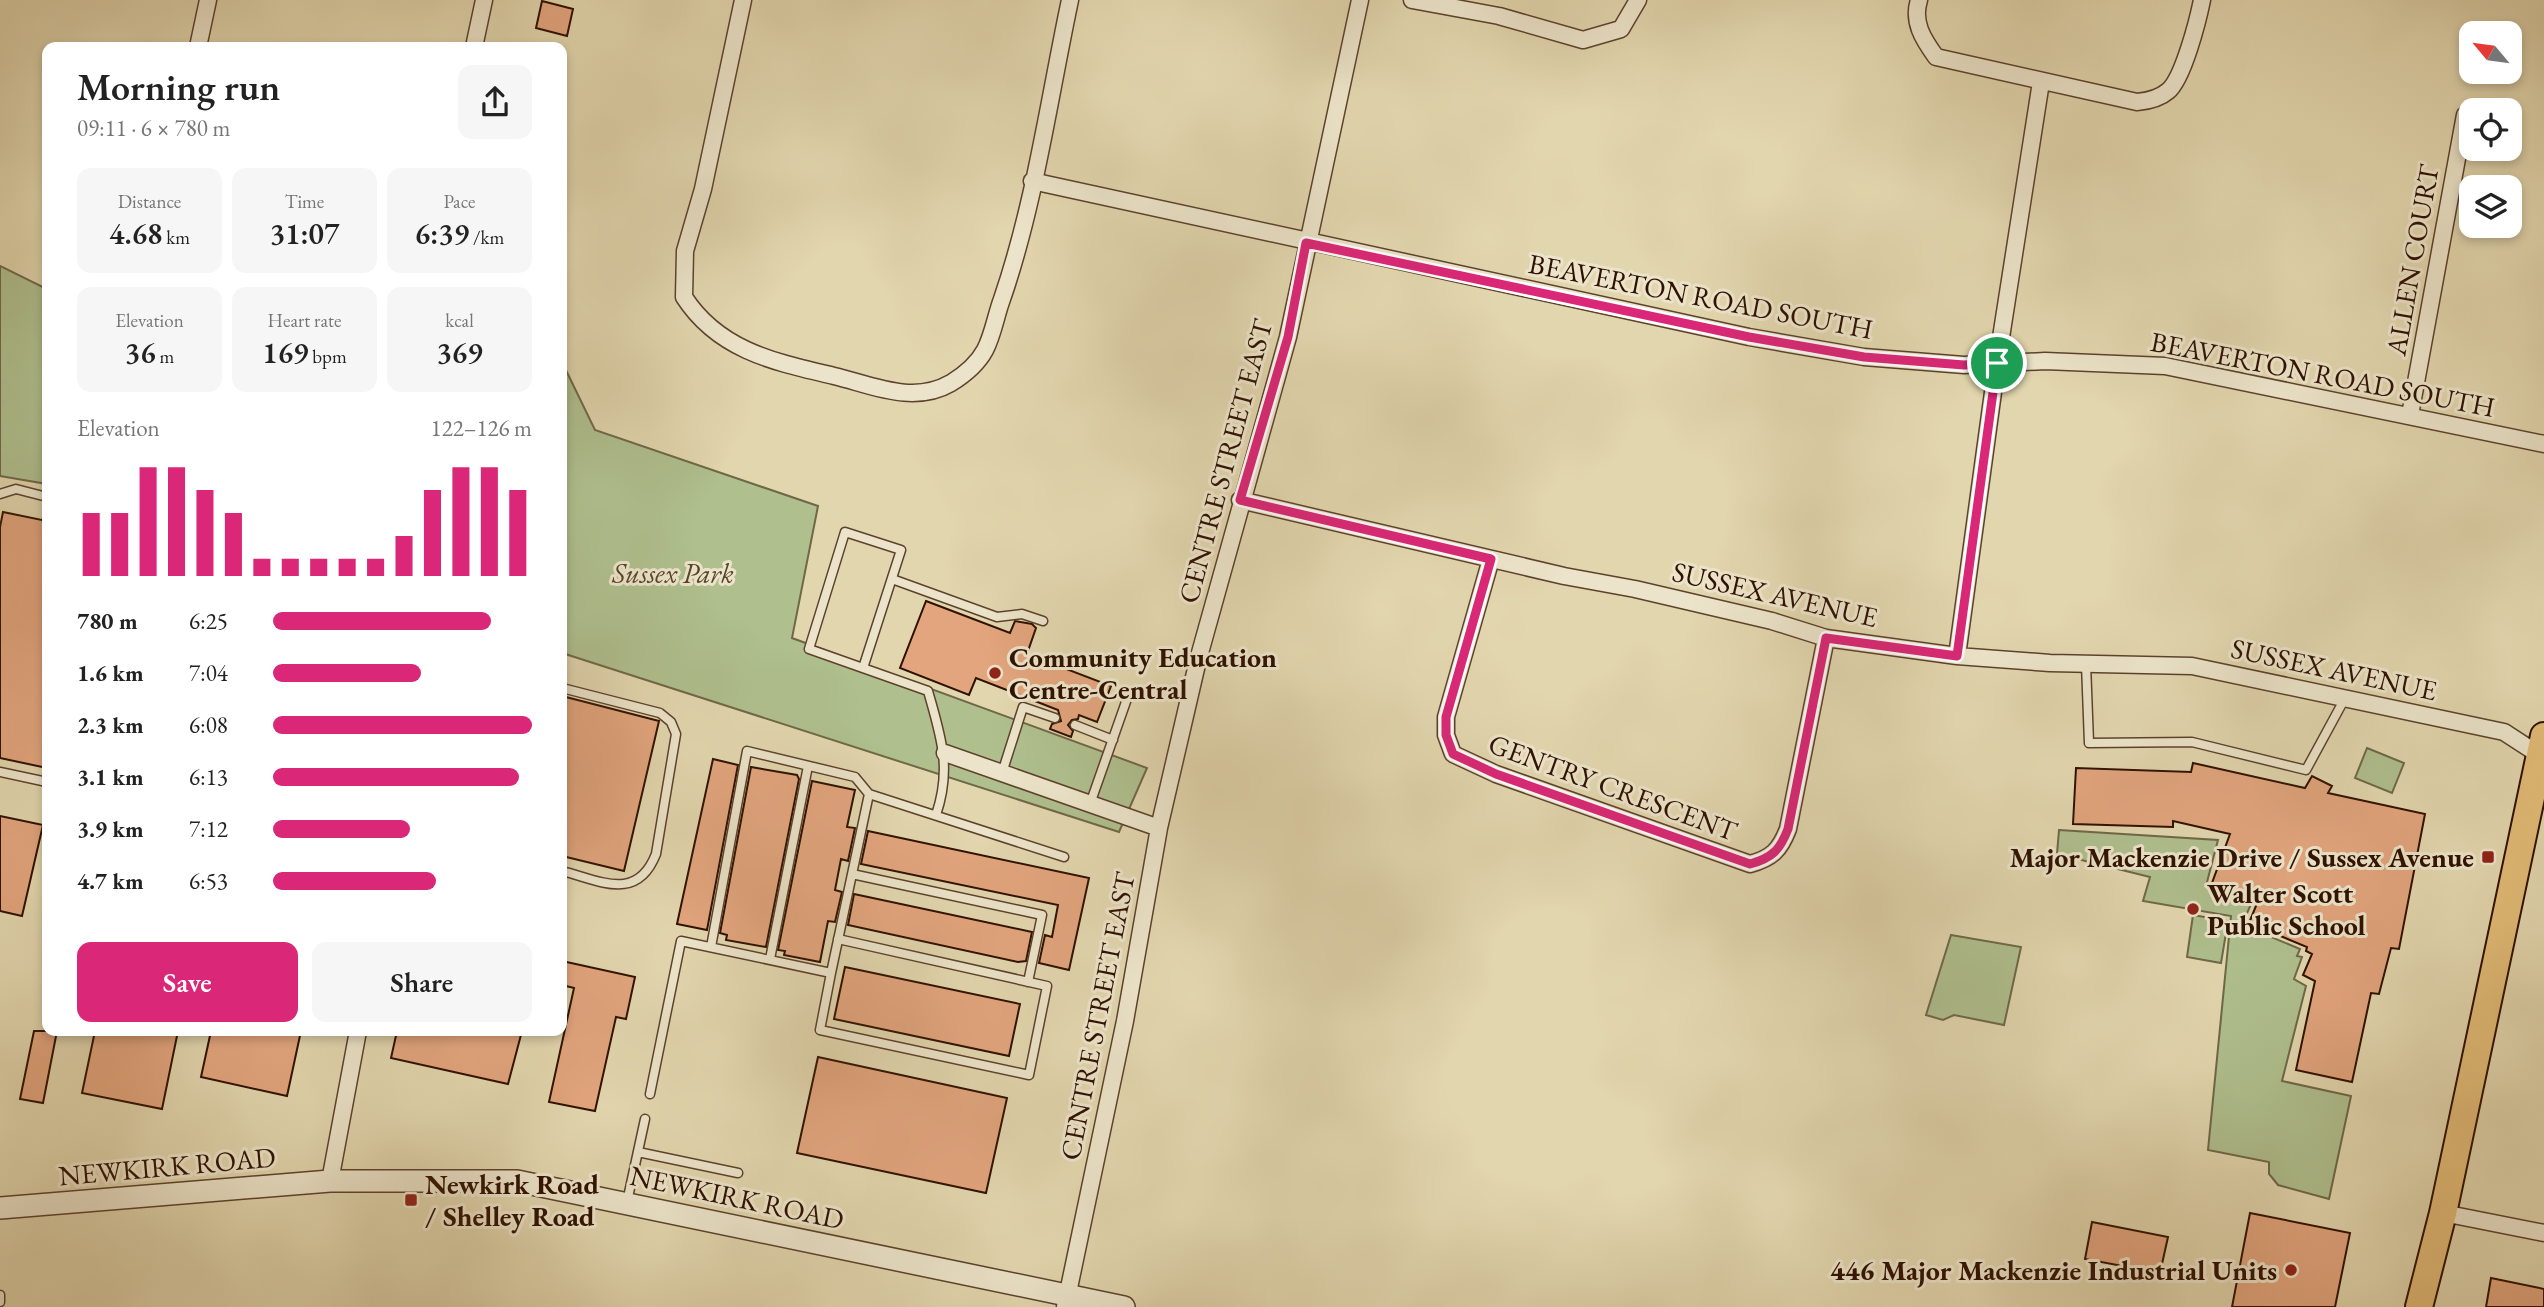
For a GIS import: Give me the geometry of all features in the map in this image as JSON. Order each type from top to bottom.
[{"type":"main road","points":[[2419,1307],[2443,1213],[2543,750]]},
{"type":"street","points":[[199,42],[208,0]]},
{"type":"street","points":[[475,42],[484,0]]},
{"type":"street","points":[[743,0],[703,189],[685,251],[684,297],[711,331],[779,363],[875,390],[917,392],[951,383],[970,369],[985,349],[1015,261],[1070,0]]},
{"type":"street","name":"CENTRE STREET EAST","points":[[1066,1301],[1125,1021],[1159,828],[1198,660],[1240,500],[1288,337],[1360,0]]},
{"type":"street","points":[[1412,0],[1499,16],[1583,40],[1621,29],[1638,0]]},
{"type":"street","points":[[1919,0],[1915,12],[1922,38],[1936,57],[2137,102],[2149,101],[2169,91],[2182,69],[2202,0]]},
{"type":"street","points":[[1957,656],[1997,363],[2041,82]]},
{"type":"street","name":"ALLEN COURT","points":[[2410,415],[2459,148]]},
{"type":"street","name":"BEAVERTON ROAD SOUTH","points":[[1032,181],[1306,243],[1749,337],[1864,357],[1964,365],[1997,363],[2165,366],[2544,444]]},
{"type":"street","name":"SUSSEX AVENUE","points":[[1240,500],[1747,615],[1826,638],[1957,656],[2086,664],[2192,666],[2511,734],[2543,750]]},
{"type":"street","name":"GENTRY CRESCENT","points":[[1491,559],[1446,717],[1446,735],[1453,754],[1496,774],[1750,864],[1767,860],[1780,849],[1788,829],[1826,638]]},
{"type":"street","points":[[945,753],[1159,828]]},
{"type":"street","points":[[330,1181],[357,1036]]},
{"type":"street","name":"NEWKIRK ROAD","points":[[0,1208],[330,1181],[517,1181],[627,1202],[1066,1301],[1124,1307]]},
{"type":"street","points":[[2443,1213],[2544,1233]]},
{"type":"lane","points":[[0,494],[16,489],[42,496]]},
{"type":"lane","points":[[863,668],[901,550],[845,532],[809,649],[928,691],[945,753],[944,792],[936,815]]},
{"type":"lane","points":[[892,579],[997,617],[1022,614],[1043,621]]},
{"type":"lane","points":[[2086,664],[2089,743],[2192,742],[2306,770],[2344,700]]},
{"type":"lane","points":[[567,689],[660,713],[671,722],[676,734],[656,854],[649,873],[636,884],[618,885],[567,872]]},
{"type":"lane","points":[[1090,804],[1128,696]]},
{"type":"lane","points":[[1002,773],[1023,706],[1055,718]]},
{"type":"lane","points":[[1075,725],[1113,740]]},
{"type":"lane","points":[[711,947],[747,751],[855,777],[869,793],[1064,856]]},
{"type":"lane","points":[[770,960],[808,766]]},
{"type":"lane","points":[[0,772],[42,781]]},
{"type":"lane","points":[[838,939],[1047,986],[1029,1075],[820,1030],[838,939],[869,793]]},
{"type":"lane","points":[[852,874],[1042,915],[1028,982]]},
{"type":"lane","points":[[650,1094],[681,941],[831,973]]},
{"type":"lane","points":[[627,1202],[645,1119]]},
{"type":"lane","points":[[638,1152],[738,1173]]},
{"type":"lane","points":[[0,1295],[2,1294],[0,1302]]},
{"type":"green space","points":[[0,266],[42,287],[42,483],[0,476]]},
{"type":"green space","name":"Sussex Park","points":[[567,372],[595,430],[818,506],[792,638],[1147,768],[1119,832],[567,655]]},
{"type":"green space","points":[[2367,748],[2404,763],[2392,793],[2355,778]]},
{"type":"green space","points":[[2059,830],[2218,840],[2206,886],[2251,904],[2242,925],[2300,949],[2297,956],[2302,957],[2294,979],[2306,986],[2282,1081],[2351,1096],[2329,1199],[2278,1185],[2269,1174],[2269,1162],[2208,1150],[2231,916],[2143,901],[2150,877],[2057,854]]},
{"type":"green space","points":[[2193,915],[2228,921],[2221,963],[2187,957]]},
{"type":"green space","points":[[1951,935],[2021,947],[2004,1025],[1954,1015],[1943,1020],[1926,1015]]},
{"type":"building","points":[[542,1],[573,9],[567,36],[536,28]]},
{"type":"building","points":[[3,512],[42,520],[42,767],[0,758],[0,527]]},
{"type":"building","name":"Community Education Centre-Central","points":[[926,601],[1010,633],[1015,621],[1032,624],[1036,628],[1027,654],[1111,686],[1097,722],[1079,715],[1078,719],[1072,720],[1068,725],[1073,731],[1071,737],[1050,729],[1052,724],[1061,721],[1058,710],[976,678],[969,695],[900,668]]},
{"type":"building","points":[[567,697],[659,721],[624,871],[567,857]]},
{"type":"building","points":[[713,759],[738,765],[707,930],[677,924]]},
{"type":"building","points":[[2193,763],[2305,788],[2312,776],[2332,786],[2328,793],[2425,814],[2399,949],[2391,948],[2379,994],[2371,993],[2352,1082],[2296,1070],[2315,981],[2303,975],[2312,954],[2306,951],[2307,947],[2249,923],[2258,901],[2212,883],[2230,834],[2173,821],[2173,827],[2073,824],[2076,768],[2191,772]]},
{"type":"building","points":[[751,767],[797,775],[799,779],[766,947],[726,940],[727,935],[720,933]]},
{"type":"building","points":[[812,781],[855,790],[847,827],[855,828],[848,861],[841,859],[835,890],[842,892],[835,922],[828,921],[820,962],[784,955],[785,951],[778,950]]},
{"type":"building","points":[[0,816],[42,825],[22,916],[0,911]]},
{"type":"building","points":[[868,831],[1089,878],[1069,970],[1039,963],[1045,935],[1052,937],[1058,905],[861,864]]},
{"type":"building","points":[[854,894],[1032,932],[1026,961],[1018,962],[848,925]]},
{"type":"building","points":[[567,962],[635,977],[626,1019],[616,1017],[595,1111],[549,1102],[563,1036],[567,1036],[567,1020],[574,988],[567,986]]},
{"type":"building","points":[[845,967],[1020,1004],[1009,1056],[834,1019]]},
{"type":"building","points":[[34,1031],[42,1031],[42,1036],[56,1036],[43,1103],[20,1099]]},
{"type":"building","points":[[94,1036],[177,1036],[162,1109],[82,1093]]},
{"type":"building","points":[[210,1036],[300,1036],[287,1096],[201,1077]]},
{"type":"building","points":[[396,1036],[521,1036],[508,1084],[391,1058]]},
{"type":"building","points":[[818,1057],[1007,1098],[986,1193],[797,1153]]},
{"type":"building","name":"446 Major Mackenzie Industrial Units","points":[[2250,1213],[2350,1233],[2335,1307],[2232,1307]]},
{"type":"building","points":[[2092,1222],[2168,1237],[2160,1273],[2085,1259]]},
{"type":"building","points":[[2491,1278],[2544,1289],[2544,1307],[2486,1307]]},
{"type":"place","name":"Community Education Centre-Central","points":[[995,673]]},
{"type":"place","name":"Major Mackenzie Drive / Sussex Avenue","points":[[2488,857]]},
{"type":"place","name":"Walter Scott Public School","points":[[2193,909]]},
{"type":"place","name":"Newkirk Road / Shelley Road","points":[[411,1200]]},
{"type":"place","name":"446 Major Mackenzie Industrial Units","points":[[2291,1270]]},
{"type":"route","points":[[1306,243],[1625,309],[1665,321],[1864,357],[1964,365],[1997,363],[1957,656],[1826,638],[1788,829],[1780,849],[1767,860],[1750,864],[1496,774],[1453,754],[1446,735],[1446,717],[1491,559],[1240,500],[1288,337],[1306,243]]}]
